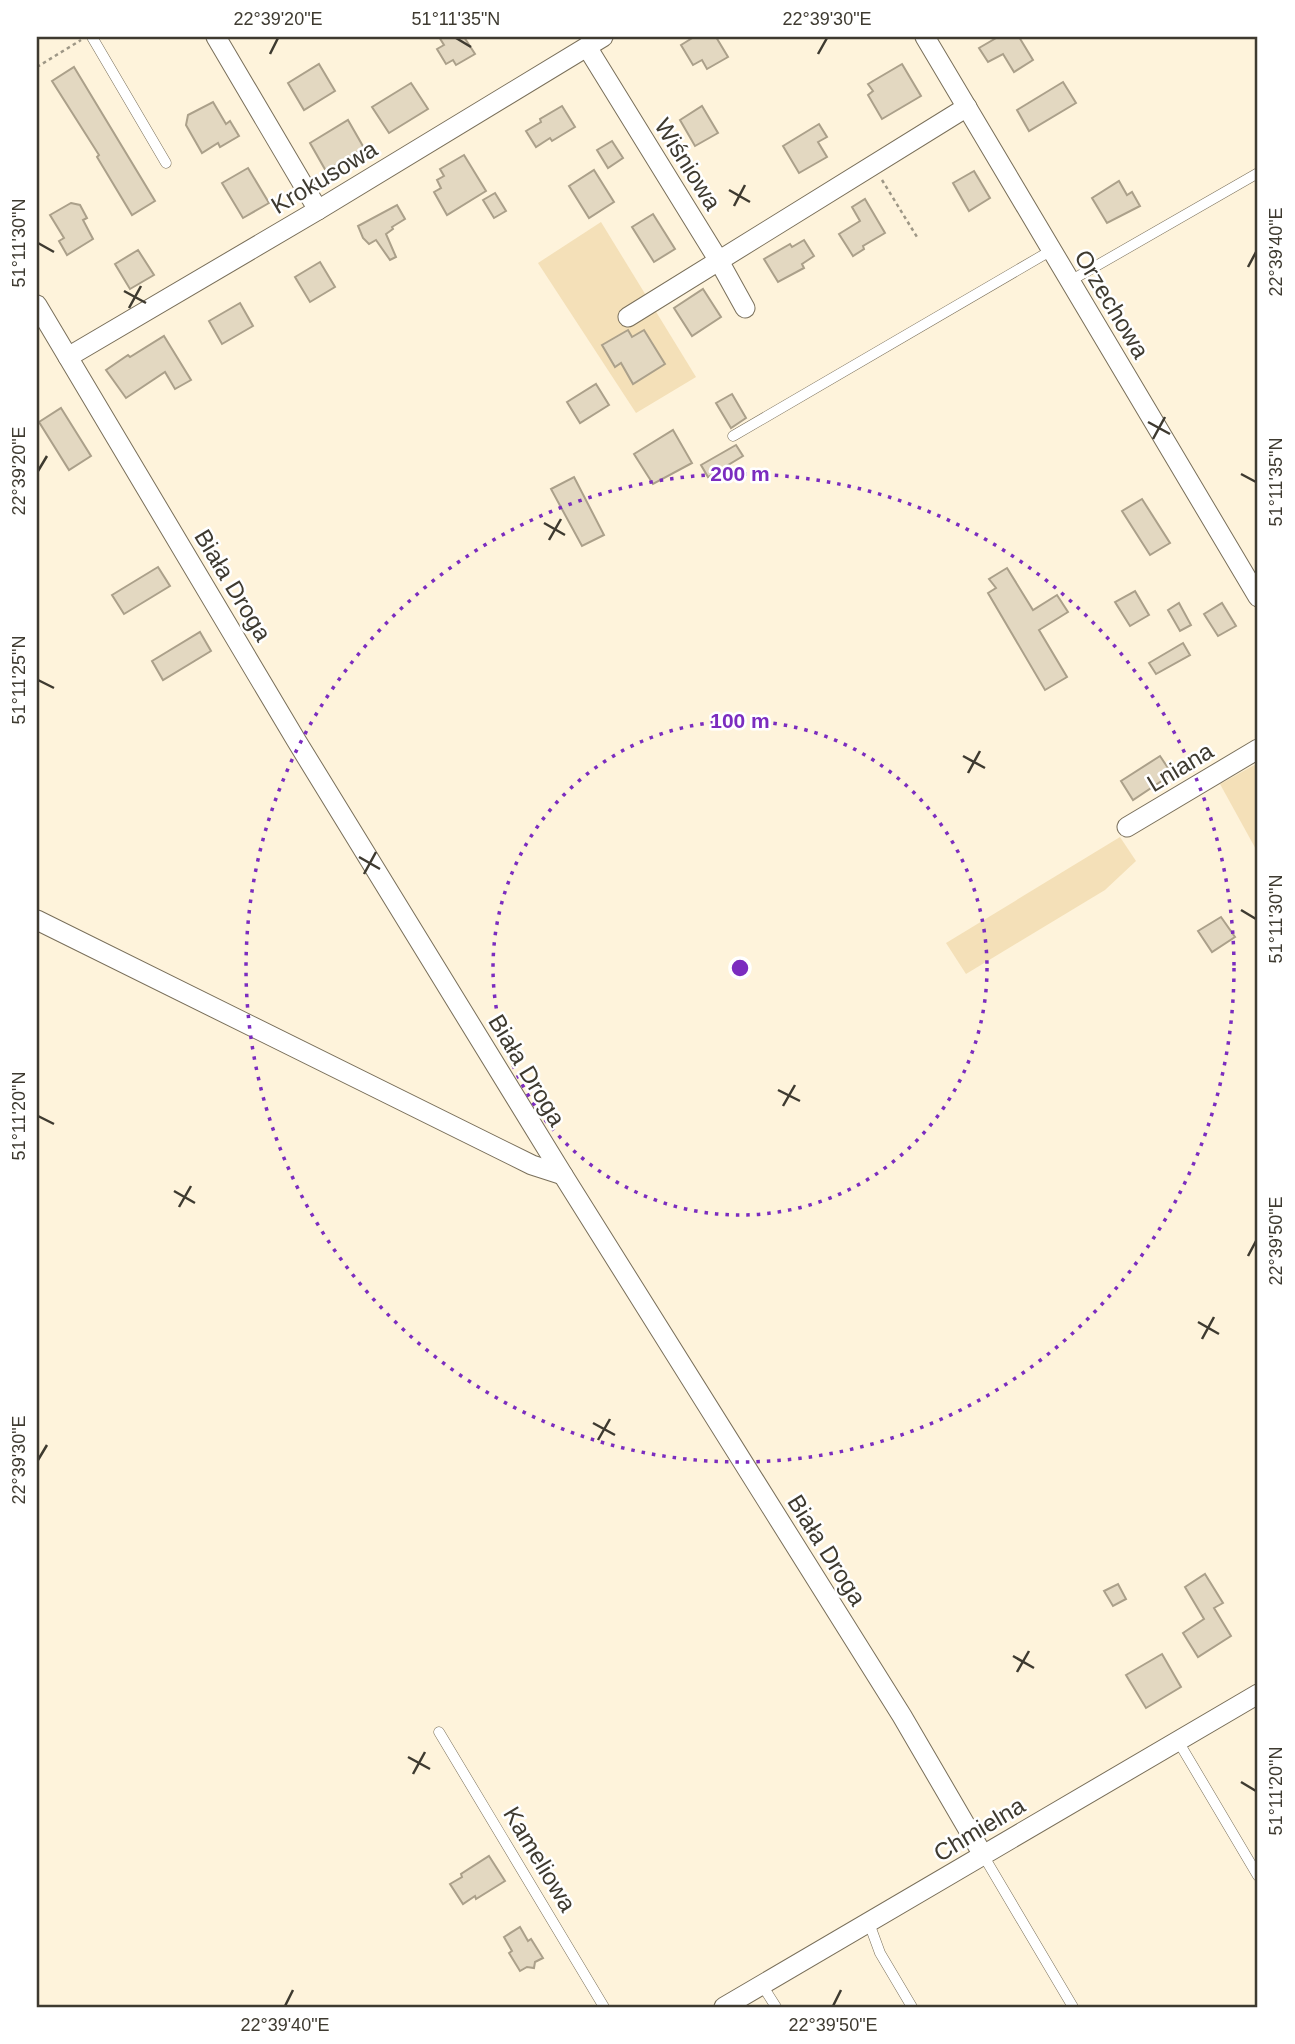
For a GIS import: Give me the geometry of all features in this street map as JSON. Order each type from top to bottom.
[{"type":"street","points":[[216,37],[318,210]]},
{"type":"street","name":"Orzechowa","points":[[925,37],[1258,597]]},
{"type":"street","name":"Krokusowa","points":[[68,356],[318,210],[595,42]]},
{"type":"street","name":"Wiśniowa","points":[[595,42],[745,308]]},
{"type":"street","points":[[628,317],[967,107]]},
{"type":"street","name":"Biała Droga","points":[[37,305],[296,740],[562,1175],[902,1716],[982,1855]]},
{"type":"street","name":"Lniana","points":[[1127,827],[1258,749]]},
{"type":"street","points":[[37,920],[532,1165],[562,1175]]},
{"type":"street","name":"Chmielna","points":[[724,2007],[1258,1693]]},
{"type":"lane","points":[[92,37],[166,163]]},
{"type":"lane","points":[[1070,281],[1258,173]]},
{"type":"lane","points":[[733,436],[1052,250]]},
{"type":"lane","name":"Kameliowa","points":[[439,1732],[604,2007]]},
{"type":"lane","points":[[1178,1741],[1258,1876]]},
{"type":"lane","points":[[982,1855],[1073,2007]]},
{"type":"lane","points":[[869,1923],[880,1953],[912,2007]]},
{"type":"lane","points":[[762,1985],[776,2007]]},
{"type":"path","points":[[37,67],[87,37]]},
{"type":"path","points":[[873,165],[917,237]]},
{"type":"shaded area","points":[[601,222],[696,377],[636,413],[538,263]]},
{"type":"shaded area","points":[[1258,763],[1258,853],[1220,784]]},
{"type":"shaded area","points":[[1120,837],[1136,861],[1105,890],[966,974],[946,943]]},
{"type":"building","points":[[439,37],[464,37],[475,54],[456,65],[453,60],[446,64],[437,49],[444,45]]},
{"type":"building","points":[[694,37],[716,37],[728,57],[707,69],[702,60],[693,65],[681,45]]},
{"type":"building","points":[[998,37],[1019,37],[1033,60],[1014,72],[1003,54],[988,62],[979,48]]},
{"type":"building","points":[[319,64],[335,91],[304,110],[288,83]]},
{"type":"building","points":[[902,64],[921,96],[882,119],[868,95],[873,91],[868,84]]},
{"type":"building","points":[[74,67],[155,201],[132,215],[97,157],[99,155],[52,81]]},
{"type":"building","points":[[1063,82],[1076,103],[1029,131],[1017,110]]},
{"type":"building","points":[[411,83],[428,109],[389,133],[372,107]]},
{"type":"building","points":[[213,102],[226,124],[230,121],[239,136],[220,147],[218,143],[202,153],[186,125],[188,115]]},
{"type":"building","points":[[562,106],[575,127],[536,147],[526,131]]},
{"type":"building","points":[[702,106],[718,133],[695,146],[680,120]]},
{"type":"building","points":[[348,120],[364,148],[326,171],[310,143]]},
{"type":"building","points":[[819,124],[827,137],[818,142],[827,157],[799,173],[783,146]]},
{"type":"building","points":[[612,141],[623,158],[608,168],[597,150]]},
{"type":"building","points":[[464,155],[486,191],[447,215],[434,192],[441,188],[437,180],[444,176],[440,169]]},
{"type":"building","points":[[248,168],[269,203],[243,218],[222,183]]},
{"type":"building","points":[[594,170],[614,202],[589,218],[569,186]]},
{"type":"building","points":[[974,171],[990,198],[969,211],[953,183]]},
{"type":"building","points":[[1119,181],[1127,195],[1132,192],[1140,206],[1107,223],[1092,198]]},
{"type":"building","points":[[495,193],[506,211],[494,218],[483,200]]},
{"type":"building","points":[[865,199],[885,233],[863,246],[864,249],[853,256],[839,234],[860,221],[852,207]]},
{"type":"building","points":[[71,203],[80,205],[87,218],[83,220],[93,239],[67,255],[59,241],[64,238],[50,215]]},
{"type":"building","points":[[397,205],[405,219],[386,234],[396,257],[390,260],[376,240],[369,244],[363,238],[358,226]]},
{"type":"building","points":[[653,214],[675,249],[654,262],[632,227]]},
{"type":"building","points":[[804,240],[814,256],[802,264],[804,268],[778,282],[764,259],[790,244],[792,247]]},
{"type":"building","points":[[138,250],[154,275],[130,289],[115,264]]},
{"type":"building","points":[[320,262],[335,287],[310,302],[295,277]]},
{"type":"building","points":[[703,289],[721,317],[692,336],[674,308]]},
{"type":"building","points":[[240,303],[253,326],[222,344],[209,321]]},
{"type":"building","points":[[628,330],[632,337],[644,330],[665,364],[633,384],[621,363],[615,367],[602,345]]},
{"type":"building","points":[[164,336],[191,380],[175,389],[165,372],[126,398],[106,370]]},
{"type":"building","points":[[596,384],[609,405],[580,423],[567,402]]},
{"type":"building","points":[[732,394],[746,418],[731,428],[716,403]]},
{"type":"building","points":[[61,408],[91,456],[69,470],[39,422]]},
{"type":"building","points":[[673,430],[692,463],[653,484],[634,454]]},
{"type":"building","points":[[736,445],[743,456],[708,477],[701,465]]},
{"type":"building","points":[[574,477],[604,535],[582,546],[551,489]]},
{"type":"building","points":[[1142,499],[1170,543],[1150,555],[1122,511]]},
{"type":"building","points":[[158,567],[170,586],[124,614],[112,595]]},
{"type":"building","points":[[1007,568],[1033,610],[1057,595],[1068,612],[1039,630],[1067,677],[1045,690],[988,593],[996,588],[989,579]]},
{"type":"building","points":[[1135,591],[1149,615],[1130,626],[1115,602]]},
{"type":"building","points":[[1179,603],[1191,625],[1180,631],[1168,610]]},
{"type":"building","points":[[1222,603],[1236,626],[1218,636],[1204,614]]},
{"type":"building","points":[[200,632],[211,651],[163,680],[152,661]]},
{"type":"building","points":[[1183,643],[1190,655],[1156,674],[1149,663]]},
{"type":"building","points":[[1160,756],[1172,774],[1133,800],[1121,781]]},
{"type":"building","points":[[1221,917],[1235,937],[1212,952],[1198,931]]},
{"type":"building","points":[[1205,1574],[1223,1603],[1214,1608],[1231,1636],[1198,1657],[1183,1633],[1204,1619],[1185,1587]]},
{"type":"building","points":[[1118,1584],[1126,1599],[1113,1606],[1104,1591]]},
{"type":"building","points":[[1162,1654],[1181,1687],[1146,1708],[1126,1675]]},
{"type":"building","points":[[489,1856],[505,1881],[463,1904],[450,1884]]},
{"type":"building","points":[[520,1927],[543,1958],[535,1962],[534,1968],[527,1967],[520,1971],[509,1953],[512,1951],[504,1937]]}]
